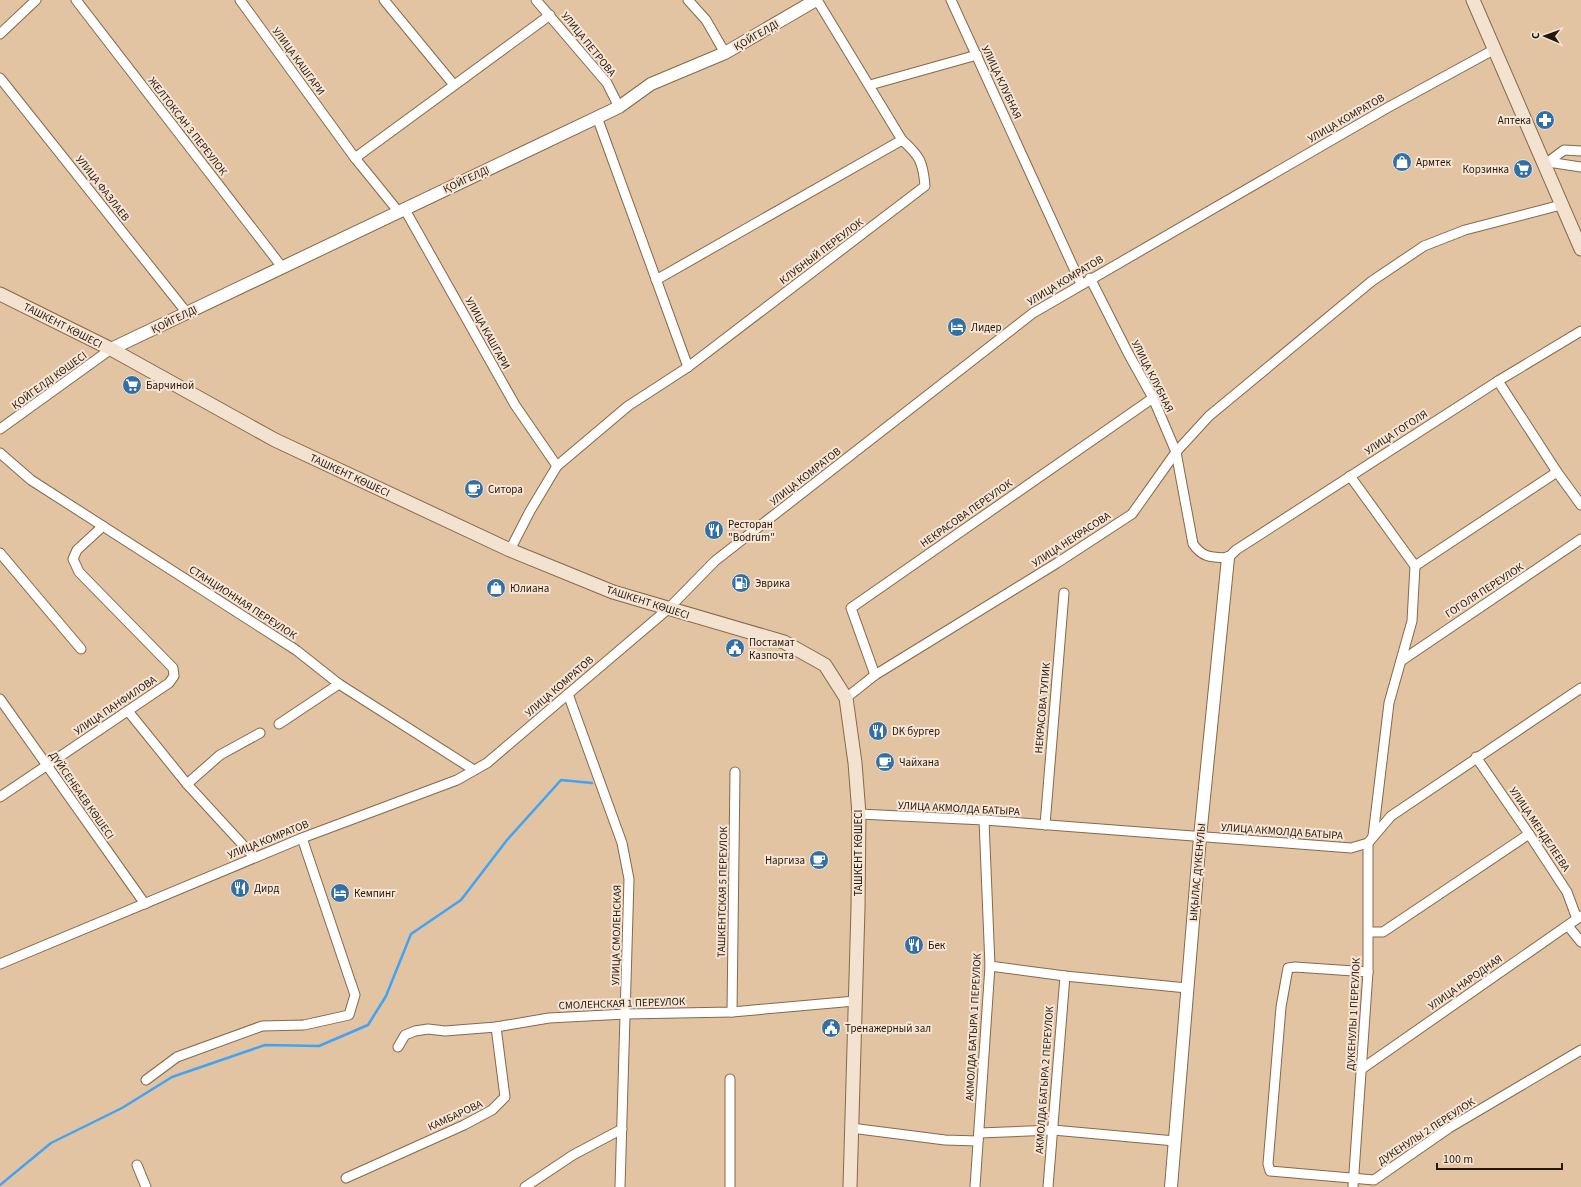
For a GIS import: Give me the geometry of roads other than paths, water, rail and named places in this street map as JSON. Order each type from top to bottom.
[{"type":"main road","points":[[1473,0],[1546,164],[1561,205],[1581,249]]},
{"type":"main road","name":"ТАШКЕНТ КӨШЕСІ","points":[[0,294],[111,349],[275,440],[510,550],[613,592],[784,642],[825,664],[846,698],[855,763],[859,814],[850,1187]]},
{"type":"street","points":[[0,34],[36,0]]},
{"type":"street","name":"ЖЕЛТОКСАН 3 ПЕРЕУЛОК","points":[[76,0],[282,267]]},
{"type":"street","name":"УЛИЦА КАШГАРИ","points":[[240,0],[355,158],[401,210],[515,405],[556,466]]},
{"type":"street","points":[[384,0],[454,84]]},
{"type":"street","name":"УЛИЦА ПЕТРОВА","points":[[536,0],[607,83],[619,106]]},
{"type":"street","points":[[688,0],[706,20],[725,53]]},
{"type":"street","name":"ҚОЙГЕЛДІ","points":[[111,349],[597,117],[619,106],[651,84],[725,53],[817,0]]},
{"type":"street","name":"КЛУБНЫЙ ПЕРЕУЛОК","points":[[510,550],[556,466],[628,406],[688,367],[925,186],[924,171],[916,153],[902,140],[817,0]]},
{"type":"street","name":"УЛИЦА КЛУБНАЯ","points":[[950,0],[977,55],[1081,284]]},
{"type":"street","points":[[355,158],[550,15]]},
{"type":"street","name":"УЛИЦА КОМРАТОВ","points":[[0,964],[254,857],[457,780],[488,763],[668,609],[715,561],[1033,313],[1090,278],[1387,108],[1495,49]]},
{"type":"street","points":[[870,85],[977,55]]},
{"type":"street","name":"УЛИЦА ФАЗЛАЕВ","points":[[0,78],[187,313]]},
{"type":"street","points":[[597,117],[688,367]]},
{"type":"street","points":[[656,280],[902,140]]},
{"type":"street","points":[[1546,164],[1564,150],[1581,151]]},
{"type":"street","points":[[1546,164],[1581,167]]},
{"type":"street","name":"УЛИЦА НЕКРАСОВА","points":[[846,698],[875,675],[1057,563],[1132,514],[1176,452],[1209,416],[1372,281],[1424,246],[1464,230],[1561,205]]},
{"type":"street","name":"УЛИЦА КЛУБНАЯ","points":[[1090,278],[1128,353],[1153,398],[1176,452],[1194,544],[1200,553],[1228,558]]},
{"type":"street","name":"УЛИЦА ГОГОЛЯ","points":[[1228,558],[1236,550],[1498,380],[1581,331]]},
{"type":"street","name":"ҚОЙГЕЛДІ КӨШЕСІ","points":[[0,429],[111,349]]},
{"type":"street","points":[[1498,380],[1557,472],[1581,504]]},
{"type":"street","name":"НЕКРАСОВА ПЕРЕУЛОК","points":[[875,675],[851,608],[1153,398]]},
{"type":"street","name":"СТАНЦИОННАЯ ПЕРЕУЛОК","points":[[0,453],[31,480],[296,650],[339,684],[474,770]]},
{"type":"street","points":[[1415,566],[1557,472]]},
{"type":"street","points":[[1350,476],[1415,566],[1412,621],[1389,703],[1371,839]]},
{"type":"street","name":"УЛИЦА ПАНФИЛОВА","points":[[0,797],[169,683],[174,676],[172,668],[78,572],[73,559],[77,550],[103,526]]},
{"type":"street","name":"ГОГОЛЯ ПЕРЕУЛОК","points":[[1401,661],[1581,539]]},
{"type":"street","points":[[0,553],[80,649]]},
{"type":"street","name":"ЫҚЫЛАС ДҮКЕНҰЛЫ","points":[[1171,1187],[1200,837],[1228,558]]},
{"type":"street","name":"НЕКРАСОВА ТУПИК","points":[[1044,825],[1064,592]]},
{"type":"street","points":[[280,724],[339,684]]},
{"type":"street","points":[[1371,839],[1390,816],[1581,688]]},
{"type":"street","name":"УЛИЦА СМОЛЕНСКАЯ","points":[[568,694],[624,850],[629,879],[620,1187]]},
{"type":"street","name":"ДҮЙСЕНБАЕВ КӨШЕСІ","points":[[0,699],[145,904]]},
{"type":"street","points":[[128,711],[186,784],[254,857]]},
{"type":"street","points":[[186,784],[220,755],[260,733]]},
{"type":"street","name":"УЛИЦА МЕНДЕЛЕЕВА","points":[[1476,757],[1567,892],[1579,917]]},
{"type":"street","name":"ТАШКЕНТСКАЯ 5 ПЕРЕУЛОК","points":[[732,1012],[735,772]]},
{"type":"street","name":"УЛИЦА АКМОЛДА БАТЫРА","points":[[859,814],[984,820],[1351,848],[1371,839]]},
{"type":"street","name":"АКМОЛДА БАТЫРА 1 ПЕРЕУЛОК","points":[[974,1187],[990,966],[984,820]]},
{"type":"street","points":[[1369,932],[1383,932],[1529,834]]},
{"type":"street","points":[[146,1080],[177,1057],[262,1026],[304,1025],[349,1015],[355,995],[302,838]]},
{"type":"street","name":"ДУКЕНУЛЫ 1 ПЕРЕУЛОК","points":[[1353,1184],[1363,1068],[1368,972],[1371,839]]},
{"type":"street","name":"УЛИЦА НАРОДНАЯ","points":[[1363,1068],[1579,917]]},
{"type":"street","points":[[1568,926],[1581,942]]},
{"type":"street","points":[[990,966],[1065,976],[1187,988]]},
{"type":"street","name":"ДУКЕНУЛЫ 2 ПЕРЕУЛОК","points":[[1368,972],[1295,967],[1288,968],[1281,1007],[1268,1164],[1270,1172],[1353,1184],[1374,1180],[1449,1128],[1581,1050]]},
{"type":"street","name":"АКМОЛДА БАТЫРА 2 ПЕРЕУЛОК","points":[[1048,1187],[1065,976]]},
{"type":"street","name":"СМОЛЕНСКАЯ 1 ПЕРЕУЛОК","points":[[398,1048],[405,1035],[415,1031],[428,1029],[445,1031],[496,1027],[549,1018],[626,1014],[732,1012],[855,1001]]},
{"type":"street","name":"КАМБАРОВА","points":[[346,1178],[464,1125],[492,1110],[505,1097],[496,1027]]},
{"type":"street","points":[[730,1079],[730,1187]]},
{"type":"street","points":[[851,1128],[945,1140],[1053,1130],[1175,1140]]},
{"type":"street","points":[[525,1187],[573,1155],[622,1129]]},
{"type":"street","points":[[137,1165],[146,1187]]},
{"type":"waterway","points":[[0,1185],[51,1143],[122,1108],[172,1077],[265,1045],[319,1046],[368,1025],[386,996],[411,934],[461,900],[507,840],[561,780],[592,783]]},
{"type":"place","name":"Аптека","points":[[1545,120]]},
{"type":"place","name":"Армтек","points":[[1402,162]]},
{"type":"place","name":"Корзинка","points":[[1523,169]]},
{"type":"place","name":"Лидер","points":[[957,327]]},
{"type":"place","name":"Барчиной","points":[[132,385]]},
{"type":"place","name":"Ситора","points":[[474,489]]},
{"type":"place","name":"Ресторан \"Bodrum\"","points":[[714,530]]},
{"type":"place","name":"Эврика","points":[[741,583]]},
{"type":"place","name":"Юлиана","points":[[496,588]]},
{"type":"place","name":"Постамат Казпочта","points":[[735,648]]},
{"type":"place","name":"DK бургер","points":[[878,731]]},
{"type":"place","name":"Чайхана","points":[[885,762]]},
{"type":"place","name":"Наргиза","points":[[819,860]]},
{"type":"place","name":"Дирд","points":[[240,888]]},
{"type":"place","name":"Кемпинг","points":[[340,893]]},
{"type":"place","name":"Бек","points":[[914,945]]},
{"type":"place","name":"Тренажерный зал","points":[[831,1028]]}]
